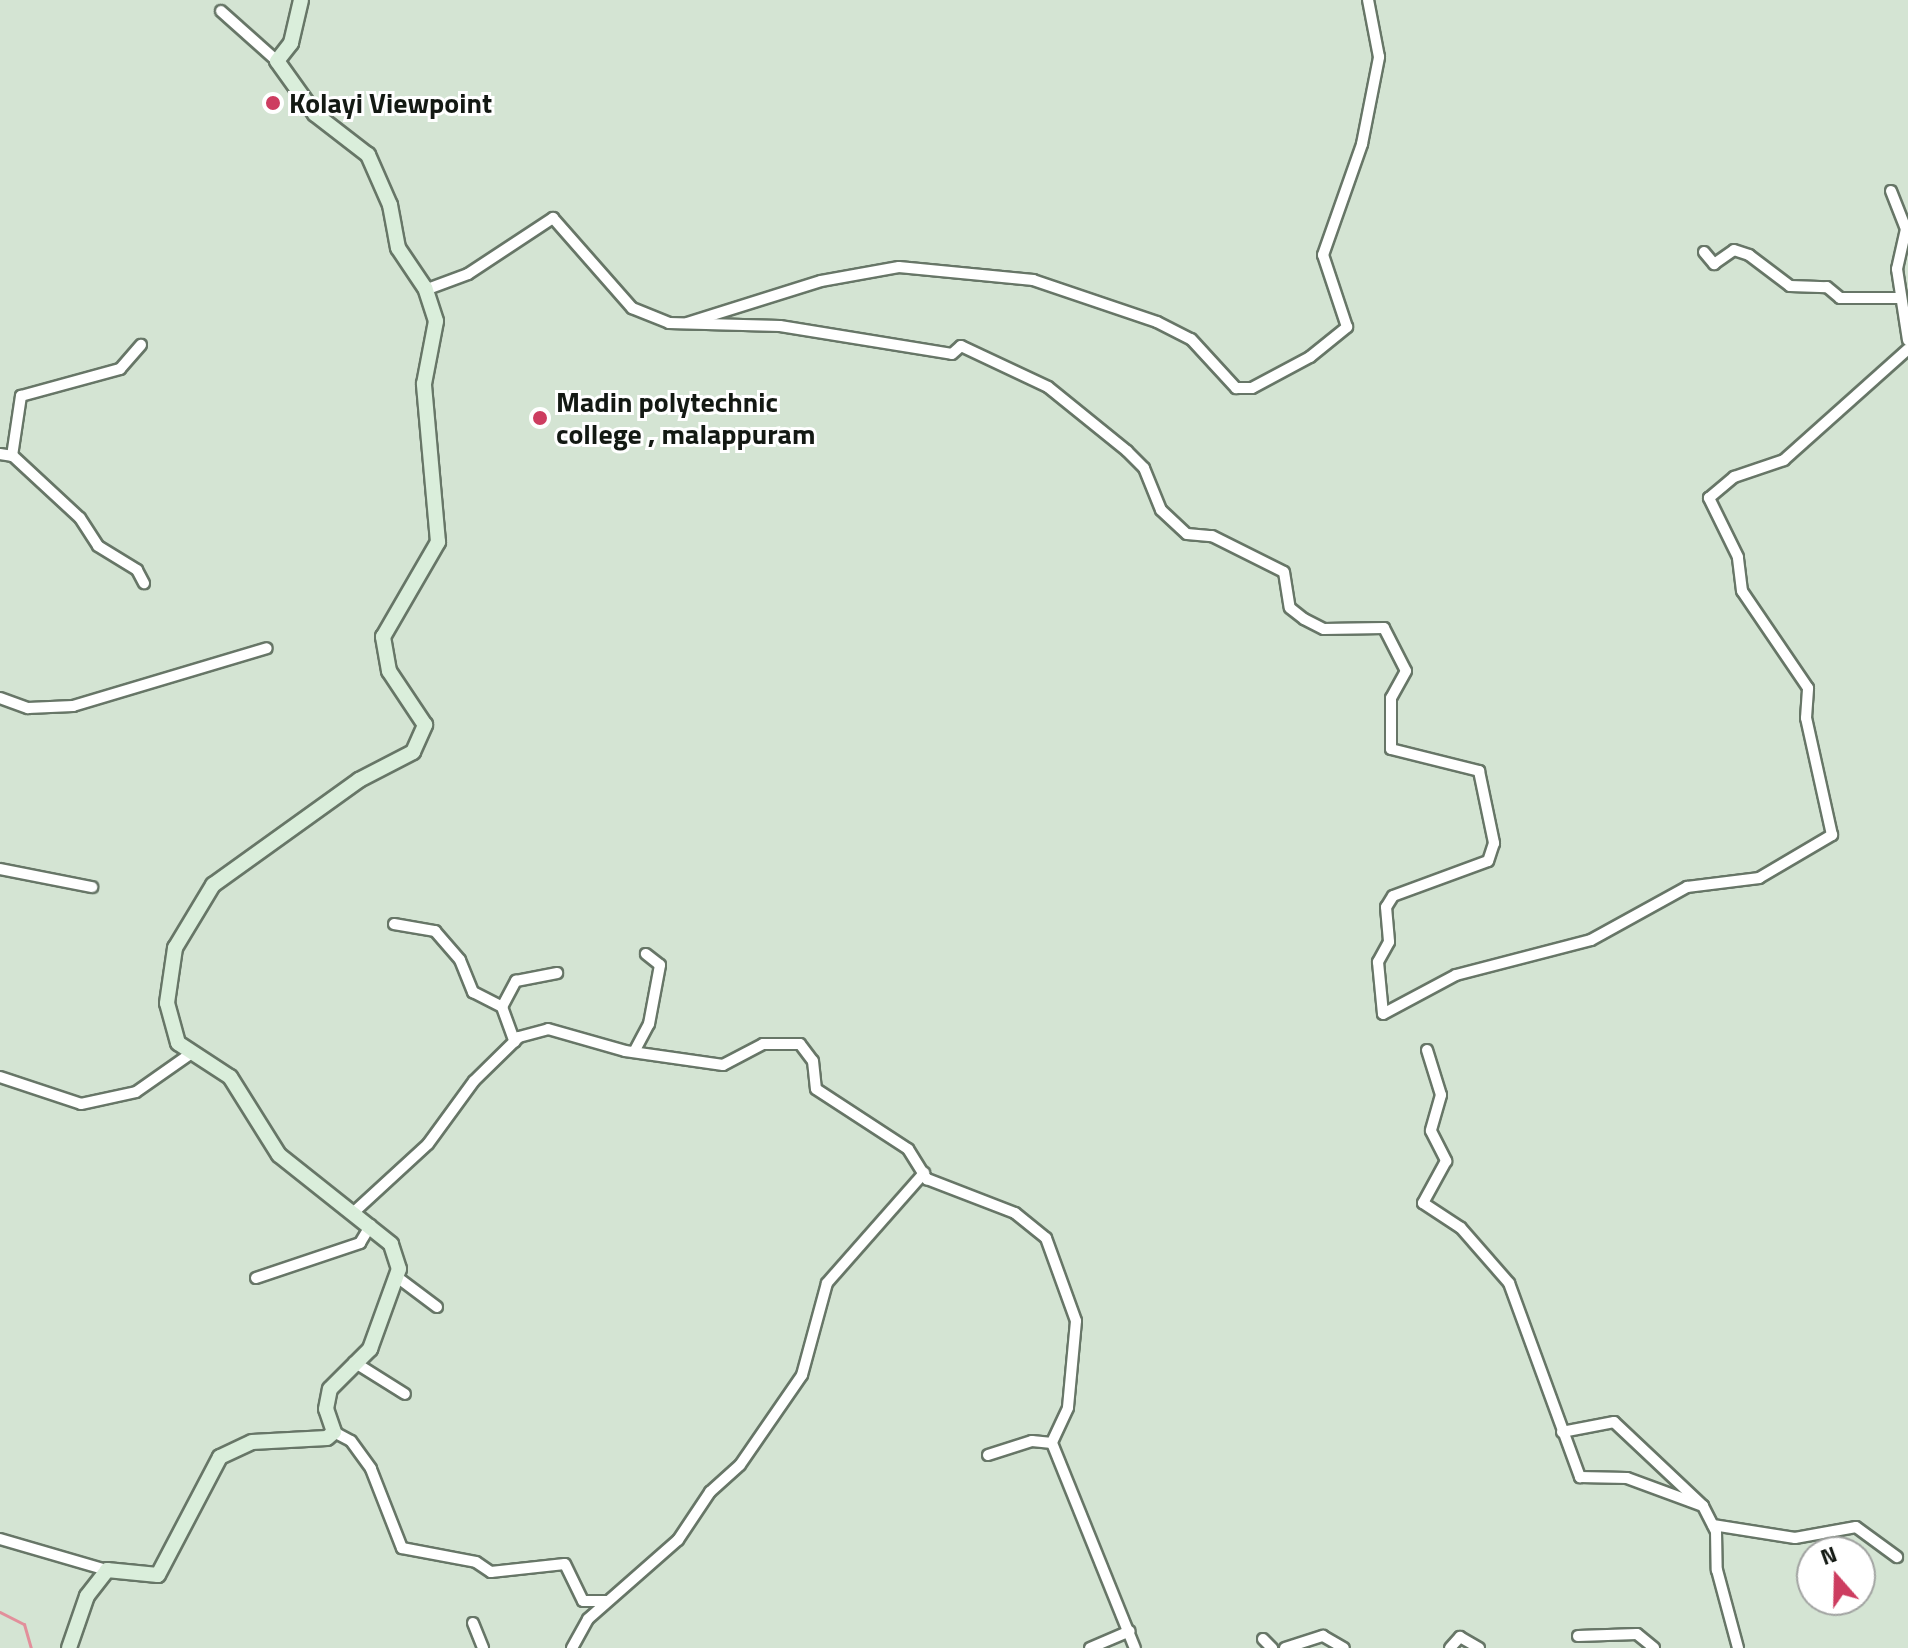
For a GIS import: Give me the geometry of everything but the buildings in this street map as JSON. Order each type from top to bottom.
[{"type":"street","points":[[277,61],[291,43],[301,0]]},
{"type":"street","points":[[684,324],[821,281],[911,266],[1033,280],[1102,299],[1191,339],[1236,388],[1252,388],[1310,357],[1347,327],[1323,255],[1362,144],[1379,57],[1368,0]]},
{"type":"street","points":[[221,11],[277,61],[315,114],[368,155],[390,205],[398,248],[425,290],[436,321],[424,384],[438,542],[383,637],[389,671],[419,710],[422,735],[413,752],[359,780],[213,885],[184,925],[169,981],[170,1024],[190,1054],[230,1077],[295,1170],[371,1225],[391,1244],[397,1277],[370,1349],[330,1389],[326,1409],[334,1432],[351,1441],[371,1469],[402,1548],[476,1562],[491,1572],[565,1564],[583,1601],[607,1601]]},
{"type":"street","points":[[1891,191],[1906,229],[1897,269],[1908,340]]},
{"type":"street","points":[[425,290],[468,274],[553,218],[632,308],[684,324],[780,326],[952,354],[961,346],[990,357],[1048,387],[1127,451],[1176,527],[1212,536],[1284,572],[1290,608],[1304,619],[1324,629],[1384,628],[1406,671],[1391,698],[1391,749],[1479,771],[1494,843],[1488,861],[1393,896],[1386,907],[1389,942],[1378,962],[1383,1014],[1456,975],[1591,940],[1687,887],[1759,878],[1832,835],[1806,718],[1808,688],[1742,591],[1738,557],[1709,498],[1734,477],[1784,460],[1908,349]]},
{"type":"street","points":[[1704,252],[1714,264],[1734,250],[1749,255],[1790,286],[1827,287],[1840,298],[1900,298]]},
{"type":"street","points":[[12,456],[21,396],[120,369],[141,345]]},
{"type":"street","points":[[0,454],[12,456],[80,518],[98,546],[137,570],[144,583]]},
{"type":"street","points":[[0,698],[28,708],[73,706],[146,690],[267,648]]},
{"type":"street","points":[[0,869],[92,887]]},
{"type":"street","points":[[394,924],[435,931],[460,960],[473,992],[502,1007],[515,1042]]},
{"type":"street","points":[[634,1052],[649,1024],[660,965],[646,954]]},
{"type":"street","points":[[502,1007],[516,981],[557,973]]},
{"type":"street","points":[[354,1212],[428,1144],[474,1081],[515,1042],[548,1029],[634,1052],[723,1065],[763,1044],[800,1044],[813,1061],[816,1089],[908,1149],[924,1173],[1015,1213],[1046,1238],[1076,1321],[1068,1408],[1052,1443],[1135,1648]]},
{"type":"street","points":[[1427,1050],[1441,1095],[1431,1131],[1446,1161],[1423,1203],[1461,1228],[1509,1283],[1562,1432],[1586,1482],[1627,1478],[1703,1506]]},
{"type":"street","points":[[0,1077],[81,1104],[136,1092],[190,1054]]},
{"type":"street","points":[[572,1648],[607,1601],[678,1540],[710,1492],[740,1465],[802,1375],[827,1283],[924,1173]]},
{"type":"street","points":[[256,1278],[360,1243],[371,1225]]},
{"type":"street","points":[[397,1277],[437,1307]]},
{"type":"street","points":[[354,1362],[405,1394]]},
{"type":"street","points":[[1562,1432],[1614,1422],[1703,1506],[1713,1525],[1738,1648]]},
{"type":"street","points":[[0,1539],[107,1570],[158,1575],[220,1457],[252,1442],[327,1438],[334,1432]]},
{"type":"street","points":[[988,1455],[1032,1441],[1052,1443]]},
{"type":"street","points":[[1713,1525],[1795,1538],[1856,1527],[1897,1557]]},
{"type":"street","points":[[69,1648],[91,1589],[107,1570]]},
{"type":"street","points":[[473,1623],[483,1648]]},
{"type":"street","points":[[1090,1648],[1130,1631]]},
{"type":"street","points":[[1578,1636],[1637,1634],[1654,1648]]},
{"type":"street","points":[[1285,1648],[1323,1636],[1344,1648]]},
{"type":"street","points":[[1450,1648],[1460,1637],[1479,1648]]},
{"type":"street","points":[[1263,1639],[1272,1648]]},
{"type":"waterway","points":[[0,1612],[24,1624],[31,1648]]},
{"type":"place","name":"Kolayi Viewpoint","points":[[273,103]]},
{"type":"place","name":"Madin polytechnic college , malappuram","points":[[540,418]]}]
